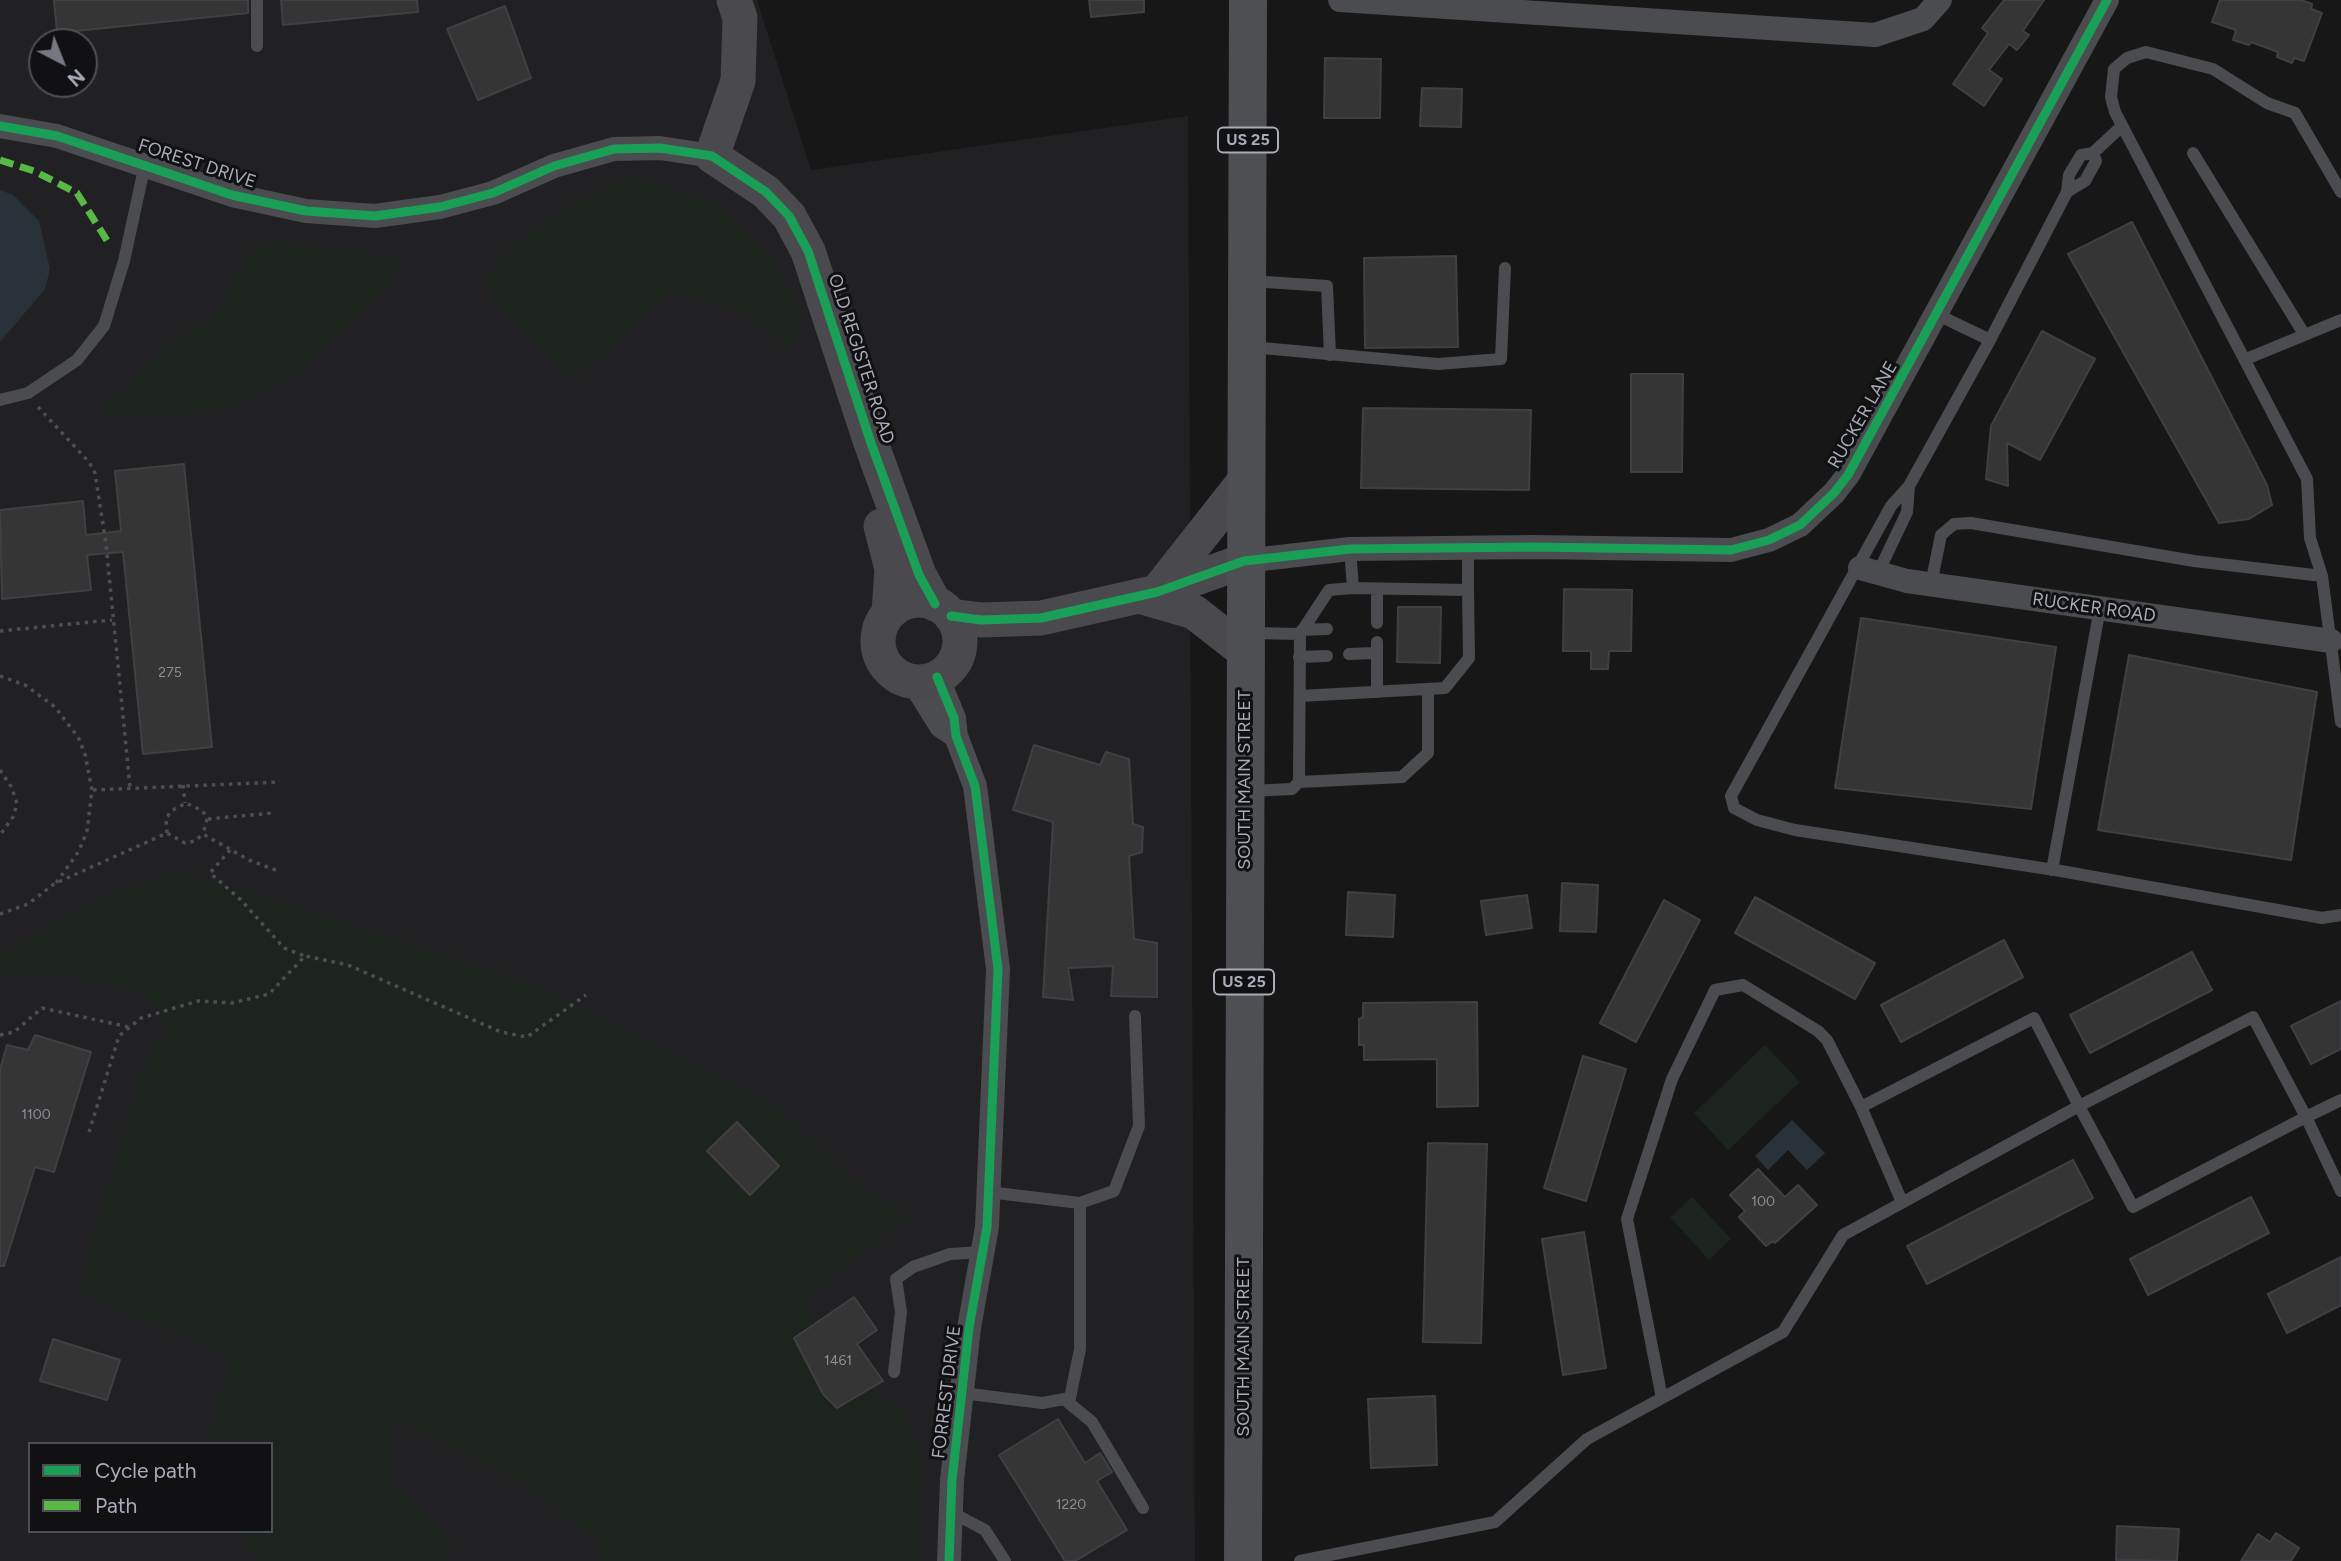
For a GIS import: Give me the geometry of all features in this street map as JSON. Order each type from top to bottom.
[{"type":"main road","name":"SOUTH MAIN STREET","points":[[1243,1561],[1246,791],[1244,561],[1248,347],[1248,0]]},
{"type":"street","points":[[712,156],[738,81],[740,18],[734,0]]},
{"type":"street","points":[[1340,0],[1875,35],[1923,19],[1940,0]]},
{"type":"street","name":"RUCKER LANE","points":[[1244,561],[1350,549],[1731,550],[1769,540],[1800,525],[1834,494],[1849,475],[2107,0]]},
{"type":"street","name":"FOREST DRIVE","points":[[0,126],[57,136],[232,195],[306,211],[375,216],[440,207],[494,193],[554,166],[614,149],[660,148],[712,156]]},
{"type":"street","name":"OLD REGISTER ROAD","points":[[712,156],[766,192],[789,216],[808,250],[871,443],[919,575],[958,628],[959,642],[933,675],[892,673],[880,654],[878,632],[889,612],[892,569],[882,533],[871,443]]},
{"type":"street","points":[[1148,594],[1246,479]]},
{"type":"street","points":[[889,612],[912,600],[981,620],[1041,618],[1148,594],[1244,561]]},
{"type":"street","name":"RUCKER ROAD","points":[[1869,571],[1931,584],[2330,641]]},
{"type":"street","points":[[1148,594],[1194,612],[1244,642]]},
{"type":"street","points":[[933,675],[972,649],[1041,618]]},
{"type":"street","name":"FORREST DRIVE","points":[[933,675],[941,726],[956,736],[975,786],[998,969],[987,1227],[962,1393],[949,1561]]},
{"type":"lane","points":[[257,0],[257,46]]},
{"type":"lane","points":[[2341,192],[2295,113],[2267,103],[2213,69],[2146,52],[2127,58],[2113,69],[2111,97],[2122,126],[2307,479],[2310,538],[2322,576],[2341,722]]},
{"type":"lane","points":[[1869,571],[1891,506],[1909,486],[1990,340],[2067,192],[2069,175],[2081,155],[2093,153],[2122,126]]},
{"type":"lane","points":[[2193,153],[2304,334]]},
{"type":"lane","points":[[0,400],[28,393],[77,360],[104,326],[124,261],[145,164]]},
{"type":"lane","points":[[1248,347],[1438,364],[1501,359],[1504,268]]},
{"type":"lane","points":[[1248,281],[1327,286],[1330,355]]},
{"type":"lane","points":[[1937,315],[1990,340]]},
{"type":"lane","points":[[2246,359],[2341,320]]},
{"type":"lane","points":[[1909,486],[1906,512],[1731,796],[1734,808],[1757,820],[1795,830],[2052,870],[2322,918],[2341,915]]},
{"type":"lane","points":[[1931,584],[1941,535],[1954,523],[1971,523],[2194,561],[2322,576]]},
{"type":"lane","points":[[1300,696],[1445,688],[1469,658],[1468,548]]},
{"type":"lane","points":[[1350,549],[1353,588]]},
{"type":"lane","points":[[1377,589],[1377,623]]},
{"type":"lane","points":[[1299,782],[1301,632],[1329,590],[1468,590]]},
{"type":"lane","points":[[2052,870],[2100,608]]},
{"type":"lane","points":[[1244,642],[1327,629]]},
{"type":"lane","points":[[1349,654],[1377,648],[1377,692]]},
{"type":"lane","points":[[1299,657],[1326,656]]},
{"type":"lane","points":[[1246,791],[1292,789],[1299,782],[1402,777],[1428,753],[1428,689]]},
{"type":"lane","points":[[1662,1398],[1627,1219],[1672,1079],[1715,990],[1743,985],[1818,1031],[1827,1040],[1861,1107],[1902,1202]]},
{"type":"lane","points":[[988,1192],[1080,1203],[1114,1191],[1139,1126],[1135,1016]]},
{"type":"lane","points":[[1300,1561],[1342,1557],[1495,1522],[1587,1439],[1783,1332],[1843,1235],[2079,1106],[2253,1017],[2306,1116],[2341,1191]]},
{"type":"lane","points":[[1861,1107],[2034,1018],[2133,1207],[2341,1100]]},
{"type":"lane","points":[[962,1393],[1042,1404],[1070,1398],[1080,1349],[1080,1203]]},
{"type":"lane","points":[[894,1371],[901,1312],[897,1279],[913,1267],[950,1254],[982,1252]]},
{"type":"lane","points":[[1064,1399],[1092,1422],[1143,1508]]},
{"type":"lane","points":[[951,1512],[985,1530],[1005,1561]]},
{"type":"path","points":[[38,407],[89,462],[95,473],[106,544],[130,788]]},
{"type":"path","points":[[0,631],[112,620]]},
{"type":"path","points":[[0,676],[41,695],[68,721],[85,754],[92,790],[91,811],[79,851],[54,884]]},
{"type":"path","points":[[0,770],[12,788],[17,804],[13,817],[0,835]]},
{"type":"path","points":[[92,790],[183,784],[280,782]]},
{"type":"path","points":[[183,784],[185,803]]},
{"type":"path","points":[[167,833],[166,819],[171,811],[185,803],[194,804],[207,819]]},
{"type":"path","points":[[207,819],[272,813]]},
{"type":"path","points":[[204,834],[207,819]]},
{"type":"path","points":[[0,914],[28,904],[54,884],[167,833]]},
{"type":"path","points":[[167,833],[185,843],[204,834]]},
{"type":"path","points":[[204,834],[278,871]]},
{"type":"path","points":[[230,849],[209,873],[241,900],[284,948],[305,957],[348,965],[501,1032],[527,1037],[586,995]]},
{"type":"path","points":[[89,1132],[119,1036],[129,1027],[141,1018],[198,1001],[232,1003],[269,993],[305,957]]},
{"type":"path","points":[[0,1035],[14,1032],[42,1008],[129,1027]]},
{"type":"shaded area","points":[[0,0],[757,0],[811,170],[1188,116],[1195,1561],[0,1561]]},
{"type":"shaded area","points":[[630,175],[715,202],[767,253],[807,319],[788,347],[741,311],[673,291],[573,379],[524,332],[482,283],[512,245],[574,202]]},
{"type":"shaded area","points":[[0,190],[13,195],[39,221],[50,269],[45,289],[0,342]]},
{"type":"shaded area","points":[[273,240],[402,258],[378,297],[298,373],[241,405],[169,418],[123,417],[99,406],[126,388],[181,337],[219,311],[252,248]]},
{"type":"shaded area","points":[[177,871],[321,914],[529,982],[674,1052],[775,1106],[852,1178],[908,1217],[801,1303],[863,1388],[903,1410],[923,1458],[917,1561],[599,1561],[600,1544],[528,1486],[391,1418],[390,1480],[451,1539],[448,1561],[259,1561],[238,1533],[273,1533],[273,1442],[208,1442],[232,1357],[80,1293],[100,1212],[143,1071],[170,1024],[142,992],[62,975],[0,975],[0,958],[4,952],[91,902]]},
{"type":"shaded area","points":[[1765,1045],[1800,1082],[1728,1150],[1694,1113]]},
{"type":"shaded area","points":[[1792,1120],[1825,1153],[1807,1170],[1788,1150],[1768,1170],[1755,1156]]},
{"type":"shaded area","points":[[1692,1197],[1731,1239],[1709,1260],[1670,1217]]},
{"type":"building","points":[[54,0],[248,0],[248,13],[98,29],[57,28]]},
{"type":"building","points":[[281,0],[417,0],[418,12],[283,25]]},
{"type":"building","points":[[1089,0],[1144,0],[1144,12],[1091,17]]},
{"type":"building","points":[[2004,0],[2044,0],[2023,31],[2029,35],[2017,50],[2009,44],[1989,70],[2002,79],[1984,106],[1953,84],[1988,33],[1982,28]]},
{"type":"building","points":[[2220,0],[2301,0],[2312,4],[2311,9],[2322,13],[2304,61],[2294,58],[2292,63],[2277,57],[2278,52],[2251,42],[2249,45],[2233,40],[2236,30],[2212,22]]},
{"type":"building","points":[[505,6],[531,78],[478,100],[447,29]]},
{"type":"building","points":[[1325,58],[1381,59],[1380,118],[1324,118]]},
{"type":"building","points":[[1422,88],[1462,89],[1461,127],[1420,126]]},
{"type":"building","points":[[2132,222],[2267,485],[2272,505],[2249,519],[2219,523],[2068,254]]},
{"type":"building","points":[[1456,256],[1458,347],[1365,348],[1364,258]]},
{"type":"building","points":[[2042,331],[2095,359],[2040,460],[2007,443],[2008,486],[1986,479],[1991,426]]},
{"type":"building","points":[[1631,374],[1683,374],[1682,472],[1631,472]]},
{"type":"building","points":[[1363,408],[1531,410],[1529,490],[1361,488]]},
{"type":"building","points":[[184,464],[212,747],[143,754],[123,552],[87,555],[91,590],[2,599],[0,510],[83,501],[86,535],[121,531],[115,471]]},
{"type":"building","points":[[1564,589],[1632,590],[1631,651],[1609,651],[1608,669],[1591,669],[1591,651],[1563,651]]},
{"type":"building","points":[[1398,607],[1441,607],[1440,663],[1397,662]]},
{"type":"building","points":[[1861,618],[2056,647],[2031,809],[1835,788]]},
{"type":"building","points":[[2129,655],[2317,692],[2291,860],[2098,830]]},
{"type":"building","points":[[1034,745],[1100,765],[1106,752],[1129,759],[1133,824],[1143,827],[1142,852],[1129,856],[1134,939],[1157,943],[1157,997],[1111,996],[1113,966],[1068,968],[1073,1000],[1043,997],[1053,822],[1013,810]]},
{"type":"building","points":[[1562,883],[1598,885],[1596,932],[1560,931]]},
{"type":"building","points":[[1348,892],[1395,895],[1393,937],[1346,935]]},
{"type":"building","points":[[1527,895],[1532,928],[1486,935],[1481,901]]},
{"type":"building","points":[[1755,897],[1875,963],[1855,999],[1735,933]]},
{"type":"building","points":[[1664,900],[1700,920],[1636,1042],[1600,1023]]},
{"type":"building","points":[[2004,940],[2023,977],[1901,1042],[1881,1005]]},
{"type":"building","points":[[2192,952],[2212,990],[2090,1053],[2070,1015]]},
{"type":"building","points":[[2341,1001],[2341,1049],[2311,1064],[2291,1026]]},
{"type":"building","points":[[1477,1002],[1478,1106],[1437,1107],[1437,1059],[1364,1060],[1364,1045],[1359,1045],[1359,1019],[1363,1017],[1363,1003]]},
{"type":"building","points":[[35,1035],[91,1052],[54,1172],[35,1167],[4,1266],[0,1266],[0,1070],[7,1045],[28,1050]]},
{"type":"building","points":[[1583,1056],[1626,1069],[1586,1201],[1544,1188]]},
{"type":"building","points":[[737,1122],[779,1166],[750,1195],[707,1151]]},
{"type":"building","points":[[1428,1143],[1487,1144],[1481,1343],[1423,1342]]},
{"type":"building","points":[[2073,1160],[2093,1198],[1927,1284],[1907,1246]]},
{"type":"building","points":[[1758,1169],[1785,1197],[1798,1185],[1817,1205],[1775,1243],[1773,1241],[1766,1246],[1739,1217],[1745,1211],[1730,1195]]},
{"type":"building","points":[[2251,1197],[2269,1233],[2148,1295],[2130,1259]]},
{"type":"building","points":[[1584,1232],[1606,1368],[1563,1375],[1542,1239]]},
{"type":"building","points":[[2341,1257],[2341,1305],[2287,1333],[2268,1294]]},
{"type":"building","points":[[854,1297],[877,1330],[857,1344],[883,1381],[837,1408],[823,1394],[794,1338]]},
{"type":"building","points":[[53,1339],[120,1360],[107,1400],[40,1381]]},
{"type":"building","points":[[1435,1396],[1437,1465],[1371,1468],[1368,1399]]},
{"type":"building","points":[[1058,1419],[1085,1463],[1100,1453],[1112,1472],[1097,1481],[1127,1530],[1075,1561],[1065,1561],[999,1455]]},
{"type":"building","points":[[2117,1526],[2179,1529],[2177,1561],[2116,1560]]},
{"type":"building","points":[[2276,1533],[2299,1548],[2291,1561],[2241,1561],[2258,1534],[2270,1542]]},
{"type":"marked path","points":[[0,160],[34,171],[77,193],[108,242]]},
{"type":"cycle path","points":[[951,616],[981,620],[1041,618],[1157,592],[1244,561],[1350,549],[1534,547],[1731,550],[1769,540],[1800,525],[1834,493],[1848,475],[2107,0]]},
{"type":"cycle path","points":[[0,126],[57,136],[232,195],[306,211],[375,216],[440,207],[493,193],[554,166],[614,149],[660,148],[712,156],[766,192],[789,216],[808,251],[871,443],[919,575],[935,604]]},
{"type":"cycle path","points":[[937,677],[954,718],[956,736],[975,786],[998,969],[987,1227],[969,1328],[952,1480],[949,1561]]}]
